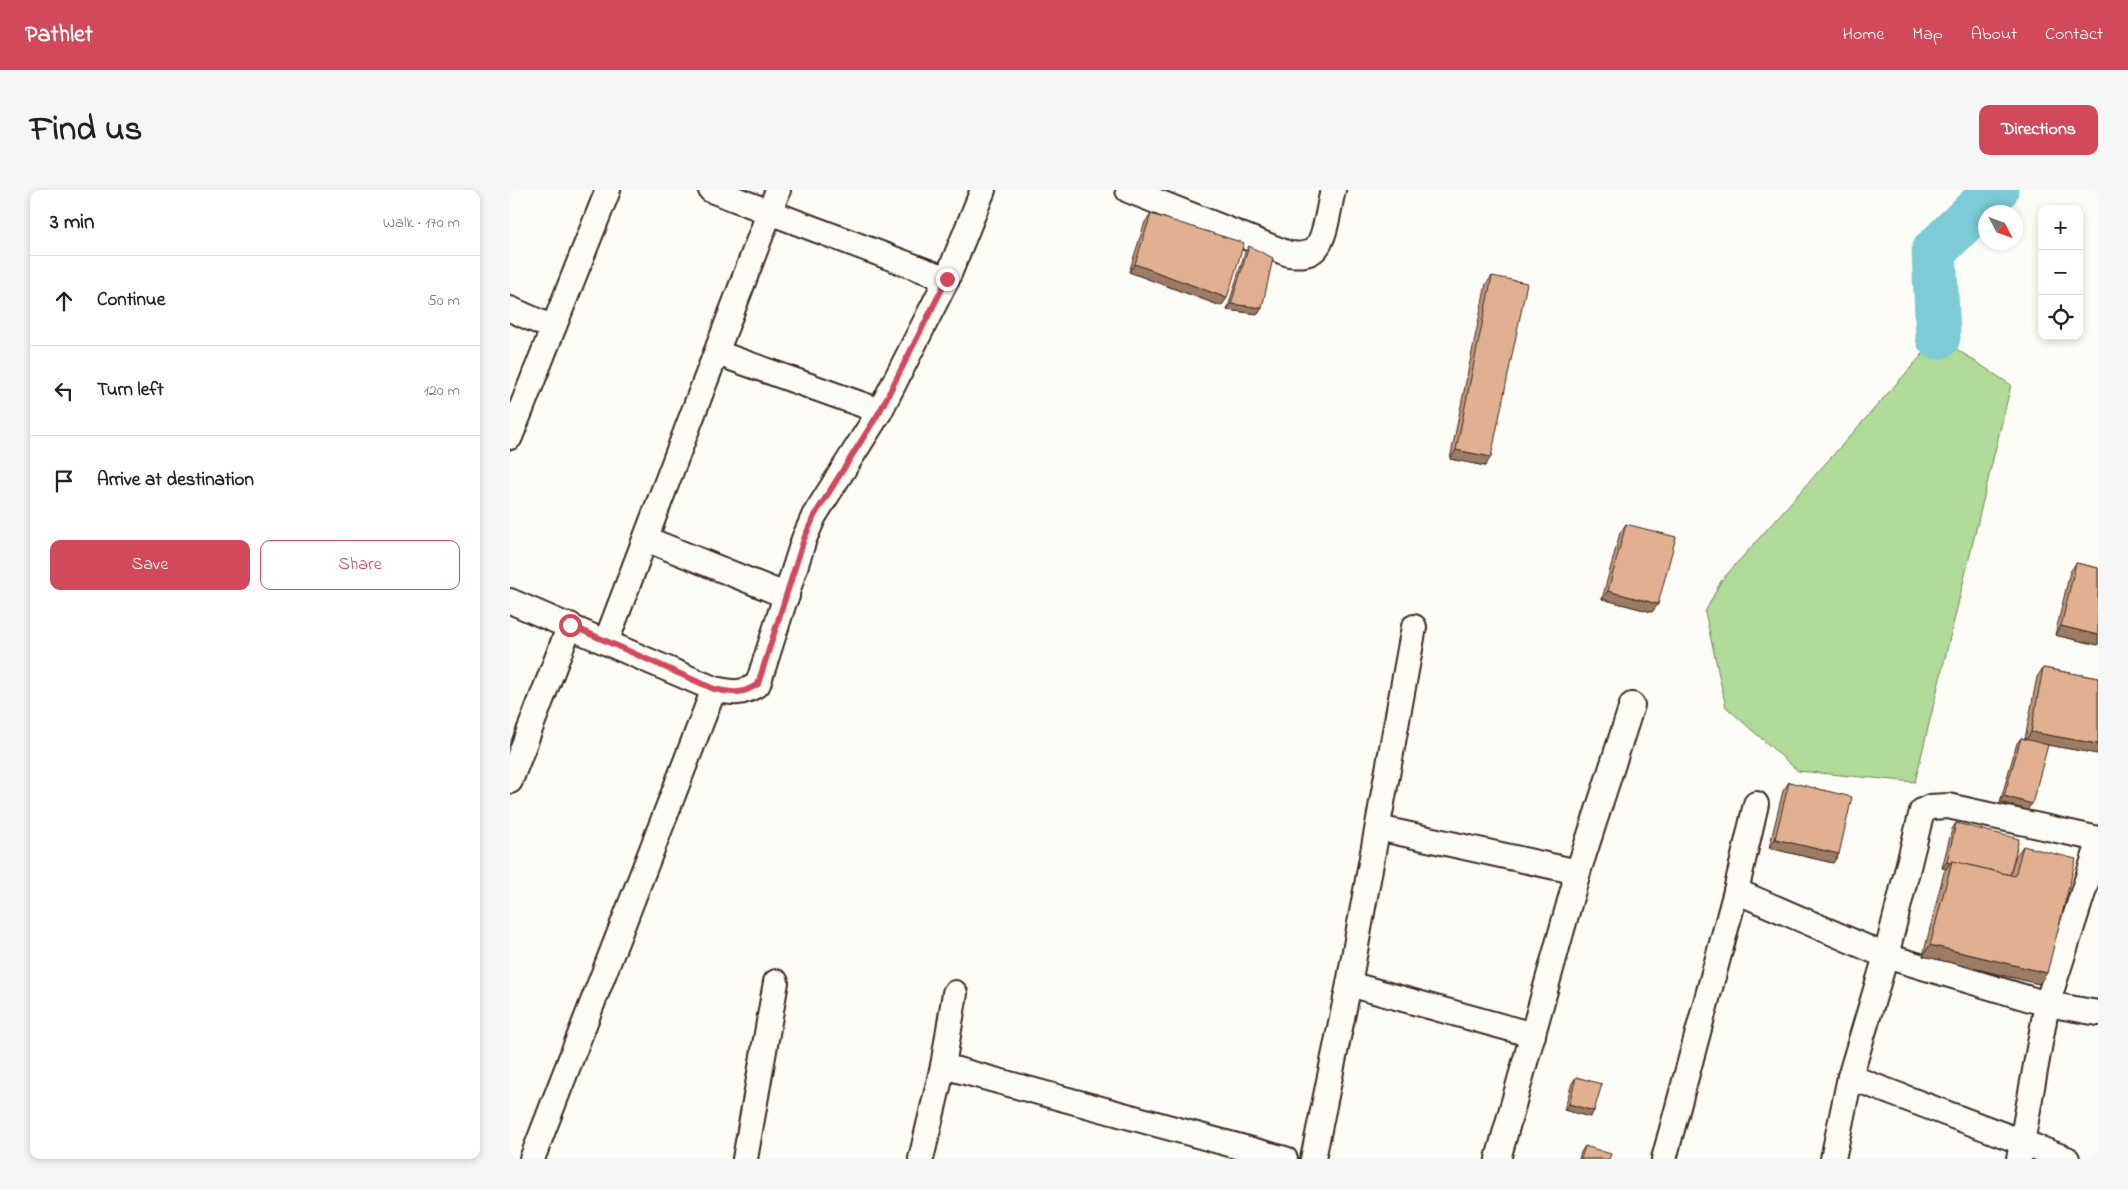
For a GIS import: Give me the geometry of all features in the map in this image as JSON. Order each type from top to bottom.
[{"type":"street","points":[[510,437],[608,190]]},
{"type":"street","points":[[712,190],[774,201],[947,279]]},
{"type":"street","points":[[510,601],[570,625],[714,689],[736,693],[748,690],[758,684],[804,539],[814,516],[880,411],[947,279],[983,190]]},
{"type":"street","points":[[1128,190],[1289,254],[1303,255],[1316,249],[1322,234],[1333,190]]},
{"type":"street","points":[[606,642],[774,201]]},
{"type":"street","points":[[510,309],[553,328]]},
{"type":"street","points":[[717,353],[880,411]]},
{"type":"street","points":[[646,539],[787,596]]},
{"type":"street","points":[[510,781],[570,625]]},
{"type":"street","points":[[1313,1159],[1349,984],[1414,627]]},
{"type":"street","points":[[532,1159],[714,689]]},
{"type":"street","points":[[1498,1159],[1578,872],[1632,705]]},
{"type":"street","points":[[1664,1159],[1736,891],[1756,804]]},
{"type":"street","points":[[1833,1159],[1850,1077],[1886,956],[1922,811],[1930,807],[1948,806],[2098,839]]},
{"type":"street","points":[[1378,828],[1578,872]]},
{"type":"street","points":[[2021,1150],[2047,1004],[2098,846]]},
{"type":"street","points":[[1736,891],[1886,956],[2047,1004],[2098,1013]]},
{"type":"street","points":[[745,1159],[776,982]]},
{"type":"street","points":[[1349,984],[1533,1035]]},
{"type":"street","points":[[921,1159],[943,1066],[954,993]]},
{"type":"street","points":[[943,1066],[1284,1159]]},
{"type":"street","points":[[1850,1077],[2021,1150],[2067,1159]]},
{"type":"green space","points":[[1938,337],[2011,385],[1915,782],[1798,771],[1726,707],[1705,612],[1721,581]]},
{"type":"building","points":[[1151,214],[1244,243],[1227,298],[1135,264]]},
{"type":"building","points":[[1249,246],[1273,258],[1262,308],[1231,304]]},
{"type":"building","points":[[1492,276],[1527,283],[1491,457],[1456,450]]},
{"type":"building","points":[[1626,524],[1676,537],[1658,604],[1608,591]]},
{"type":"building","points":[[2076,563],[2098,568],[2098,635],[2061,626]]},
{"type":"building","points":[[2043,668],[2098,678],[2098,744],[2031,732]]},
{"type":"building","points":[[2021,738],[2048,745],[2032,804],[2004,796]]},
{"type":"building","points":[[1789,782],[1852,797],[1839,854],[1775,839]]},
{"type":"building","points":[[1956,823],[2019,839],[2010,875],[1952,861],[1950,863],[1947,862]]},
{"type":"building","points":[[2023,846],[2076,859],[2047,973],[1930,945],[1952,861],[2015,876]]},
{"type":"building","points":[[1576,1077],[1602,1084],[1594,1111],[1569,1104]]},
{"type":"building","points":[[1585,1146],[1611,1154],[1609,1159],[1581,1159]]},
{"type":"waterway","points":[[1938,337],[1934,251],[1996,190]]},
{"type":"route","points":[[570,625],[714,689],[736,693],[748,690],[758,684],[804,539],[814,516],[880,411],[947,279]]}]
